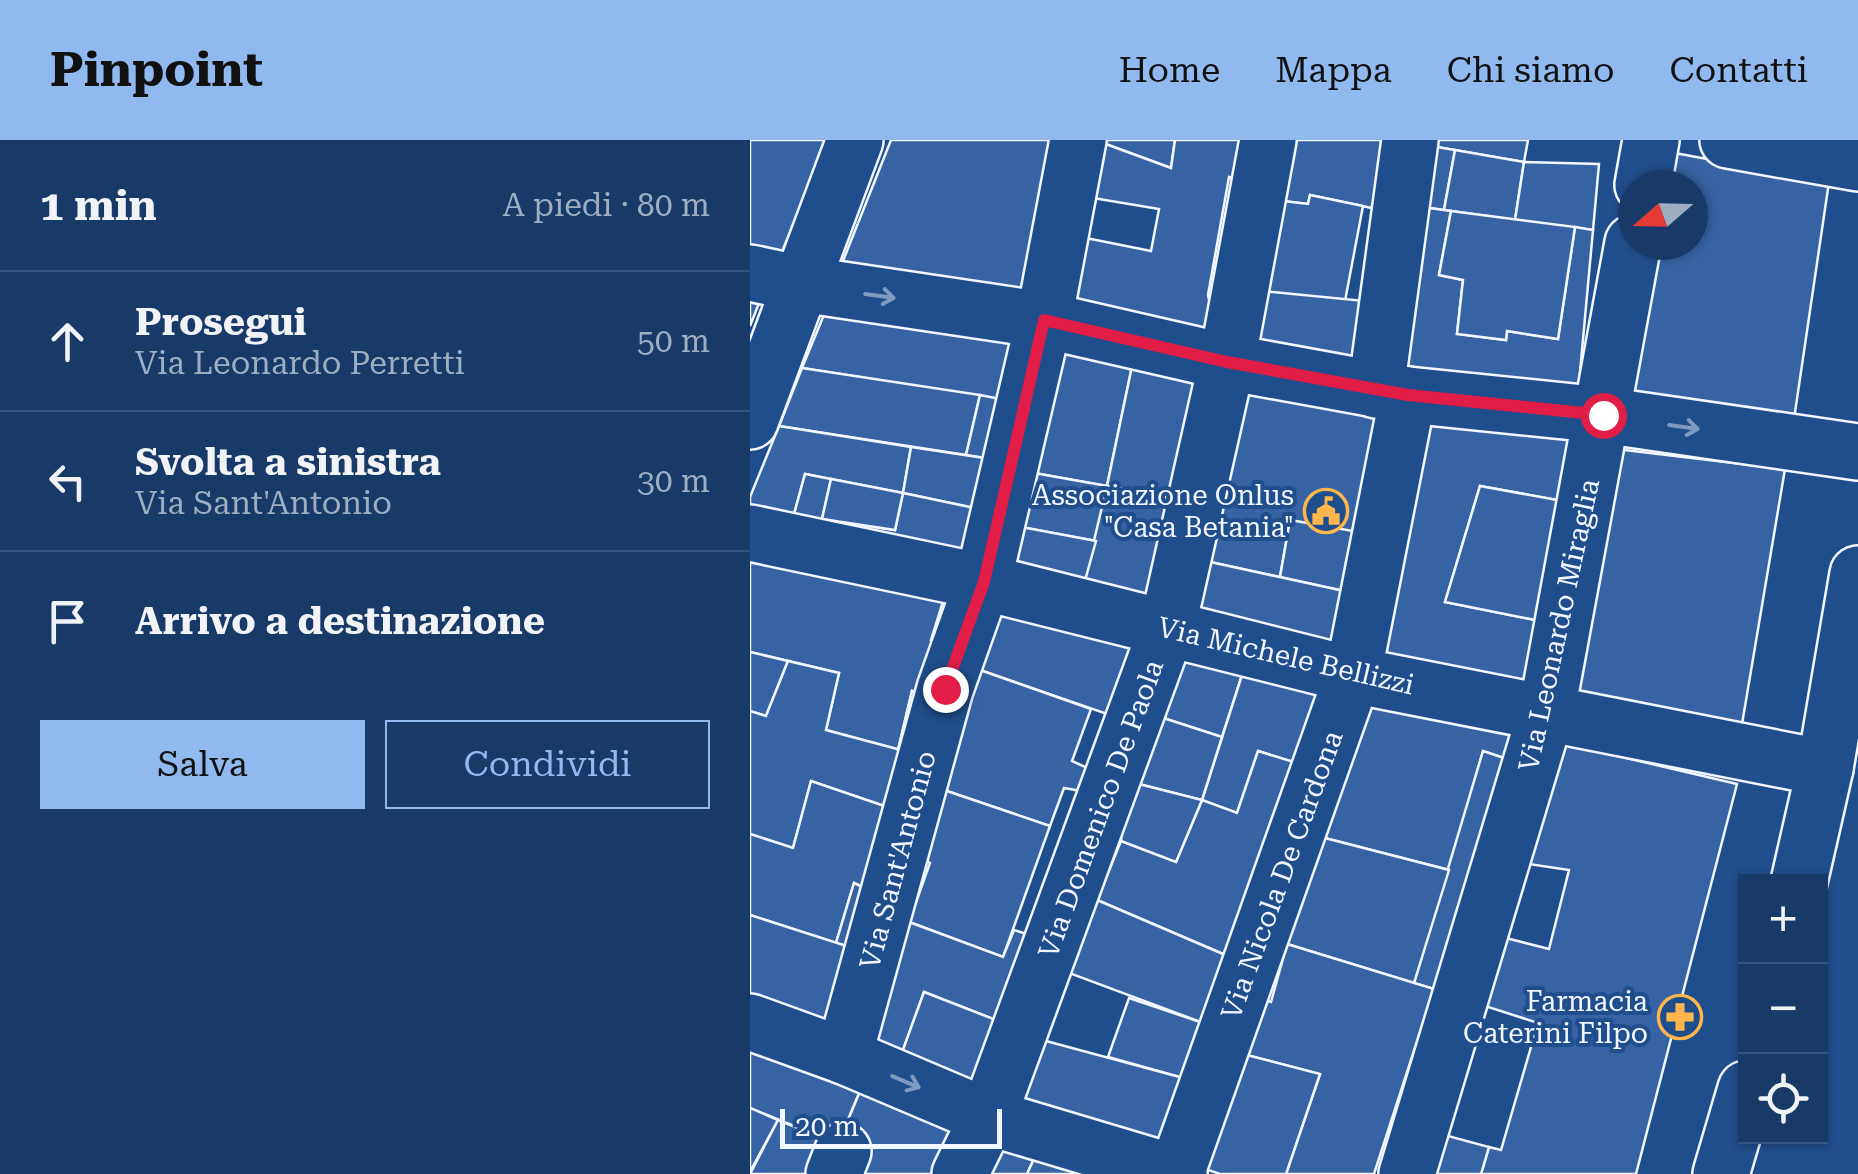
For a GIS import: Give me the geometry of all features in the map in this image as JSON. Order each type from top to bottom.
[{"type":"street","points":[[750,421],[776,279],[854,140]]},
{"type":"street","name":"Via Sant'Antonio","points":[[844,1056],[945,689],[984,582],[1044,320],[1078,140]]},
{"type":"street","name":"Via Domenico De Paola","points":[[960,1174],[988,1117],[1167,629],[1227,362],[1268,140]]},
{"type":"street","name":"Via Nicola De Cardona","points":[[1177,1174],[1353,675],[1392,392],[1410,140]]},
{"type":"street","points":[[1646,170],[1651,140]]},
{"type":"street","points":[[1728,140],[1858,163]]},
{"type":"street","name":"Via Leonardo Miraglia","points":[[1408,1174],[1546,710],[1630,260]]},
{"type":"street","points":[[776,279],[1044,320],[1227,362],[1392,392],[1603,415],[1858,452]]},
{"type":"street","name":"Via Michele Bellizzi","points":[[750,533],[984,582],[1353,675],[1826,768]]},
{"type":"street","points":[[1801,874],[1826,768],[1858,574]]},
{"type":"street","points":[[750,1022],[844,1056],[988,1117],[1177,1174]]},
{"type":"street","points":[[1720,1174],[1738,1115]]},
{"type":"building","points":[[750,140],[828,140],[779,259],[750,252]]},
{"type":"building","points":[[891,140],[1069,140],[1032,312],[837,276]]},
{"type":"building","points":[[1175,140],[1171,168],[1100,142]]},
{"type":"building","points":[[1175,140],[1252,140],[1243,182],[1229,177],[1208,295],[1216,332],[1060,313],[1081,237],[1151,251],[1159,209],[1087,197],[1100,142],[1171,168]]},
{"type":"building","points":[[1275,140],[1393,140],[1381,210],[1310,195],[1308,204],[1266,199]]},
{"type":"building","points":[[1432,140],[1528,140],[1524,162],[1431,146]]},
{"type":"building","points":[[1431,146],[1455,150],[1444,210],[1422,207]]},
{"type":"building","points":[[1455,150],[1524,162],[1515,220],[1444,210]]},
{"type":"building","points":[[1675,153],[1829,182],[1793,426],[1631,410],[1656,260],[1708,260],[1708,170],[1672,170]]},
{"type":"building","points":[[1524,162],[1599,164],[1593,230],[1515,220]]},
{"type":"building","points":[[1310,195],[1363,206],[1345,301],[1252,290],[1266,199],[1308,204]]},
{"type":"building","points":[[1422,207],[1451,211],[1439,275],[1463,280],[1457,334],[1506,340],[1507,331],[1558,339],[1575,227],[1593,230],[1578,394],[1396,371]]},
{"type":"building","points":[[1451,211],[1575,227],[1558,339],[1507,331],[1506,340],[1457,334],[1463,280],[1439,275]]},
{"type":"building","points":[[1252,290],[1365,301],[1353,370],[1243,347]]},
{"type":"building","points":[[750,296],[761,298],[750,326]]},
{"type":"building","points":[[828,305],[1020,338],[1005,400],[802,368]]},
{"type":"building","points":[[1052,334],[1135,352],[1107,486],[1023,471]]},
{"type":"building","points":[[1135,352],[1205,367],[1179,499],[1107,486]]},
{"type":"building","points":[[802,368],[980,395],[966,455],[779,426]]},
{"type":"building","points":[[1232,387],[1391,413],[1366,535],[1290,520],[1280,577],[1201,560]]},
{"type":"building","points":[[980,395],[1005,400],[991,459],[966,455]]},
{"type":"building","points":[[1422,404],[1579,423],[1568,502],[1480,486],[1445,602],[1550,623],[1531,690],[1382,661]]},
{"type":"building","points":[[779,426],[911,447],[903,493],[805,474],[790,529],[750,520],[750,497]]},
{"type":"building","points":[[911,447],[991,459],[979,509],[903,493]]},
{"type":"building","points":[[1616,449],[1785,469],[1739,742],[1571,706]]},
{"type":"building","points":[[1023,471],[1107,486],[1096,541],[1011,525]]},
{"type":"building","points":[[805,474],[831,479],[822,519],[895,530],[903,493],[979,509],[965,567],[790,529]]},
{"type":"building","points":[[831,479],[903,493],[895,530],[822,519]]},
{"type":"building","points":[[1107,486],[1179,499],[1155,610],[1081,595]]},
{"type":"building","points":[[1480,486],[1568,502],[1550,623],[1445,602]]},
{"type":"building","points":[[1290,520],[1353,531],[1346,562],[1359,563],[1353,593],[1280,577]]},
{"type":"building","points":[[1011,525],[1096,541],[1081,595],[1001,577]]},
{"type":"building","points":[[750,544],[944,598],[931,640],[950,645],[933,699],[912,691],[898,750],[826,730],[839,673],[750,652]]},
{"type":"building","points":[[1201,560],[1353,593],[1339,656],[1190,620]]},
{"type":"building","points":[[998,605],[1137,645],[1107,714],[977,669]]},
{"type":"building","points":[[750,652],[788,661],[766,716],[750,711]]},
{"type":"building","points":[[1177,657],[1243,672],[1222,737],[1154,715]]},
{"type":"building","points":[[788,661],[839,673],[826,730],[916,754],[899,811],[811,781],[793,848],[750,834],[750,711],[766,716]]},
{"type":"building","points":[[977,669],[1091,709],[1072,761],[1092,770],[1087,792],[1064,788],[1050,826],[941,789]]},
{"type":"building","points":[[1243,672],[1326,692],[1300,764],[1258,751],[1237,813],[1202,800]]},
{"type":"building","points":[[912,691],[933,699],[916,754],[898,750]]},
{"type":"building","points":[[1356,697],[1513,735],[1507,759],[1483,751],[1449,870],[1317,836]]},
{"type":"building","points":[[1154,715],[1222,737],[1202,800],[1127,781]]},
{"type":"building","points":[[1558,742],[1737,784],[1636,1174],[1481,1174],[1489,1147],[1501,1150],[1538,1023],[1485,1006],[1506,938],[1549,949],[1569,870],[1523,863]]},
{"type":"building","points":[[1258,751],[1300,764],[1230,957],[1097,900],[1121,841],[1176,862],[1202,800],[1237,813]]},
{"type":"building","points":[[1483,751],[1507,759],[1434,989],[1414,983]]},
{"type":"building","points":[[811,781],[899,811],[873,892],[854,883],[836,943],[750,915],[750,834],[793,848]]},
{"type":"building","points":[[1127,781],[1202,800],[1176,862],[1121,841]]},
{"type":"building","points":[[941,789],[1050,826],[1003,957],[909,922],[930,863],[921,859]]},
{"type":"building","points":[[1317,836],[1449,870],[1414,983],[1287,944]]},
{"type":"building","points":[[854,883],[873,892],[856,949],[836,943]]},
{"type":"building","points":[[1097,900],[1230,957],[1206,1024],[1053,967]]},
{"type":"building","points":[[750,915],[856,949],[830,1033],[750,1005]]},
{"type":"building","points":[[909,922],[1003,957],[1014,930],[1033,936],[1001,1022],[924,992],[900,1058],[866,1043]]},
{"type":"building","points":[[1287,944],[1434,989],[1374,1174],[1286,1174],[1320,1074],[1235,1052],[1252,996],[1271,1002]]},
{"type":"building","points":[[924,992],[1001,1022],[976,1091],[900,1058]]},
{"type":"building","points":[[1129,998],[1206,1024],[1187,1079],[1108,1057]]},
{"type":"building","points":[[1035,1038],[1187,1079],[1160,1150],[1016,1104]]},
{"type":"building","points":[[750,1042],[863,1084],[838,1144],[750,1108]]},
{"type":"building","points":[[1235,1052],[1320,1074],[1286,1174],[1220,1174],[1199,1167]]},
{"type":"building","points":[[863,1084],[955,1122],[933,1174],[863,1174],[870,1159],[838,1144]]},
{"type":"building","points":[[750,1108],[778,1120],[750,1172]]},
{"type":"building","points":[[778,1120],[838,1144],[824,1174],[750,1174]]},
{"type":"building","points":[[1437,1133],[1489,1147],[1481,1174],[1422,1174]]},
{"type":"building","points":[[999,1136],[1039,1148],[1027,1174],[981,1174]]},
{"type":"building","points":[[1039,1148],[1077,1160],[1073,1174],[1027,1174]]},
{"type":"place","name":"Associazione Onlus \"Casa Betania\"","points":[[1326,511]]},
{"type":"place","name":"Farmacia Caterini Filpo","points":[[1680,1017]]},
{"type":"route","points":[[945,689],[984,582],[1044,320],[1227,362],[1408,395],[1603,415]]}]
